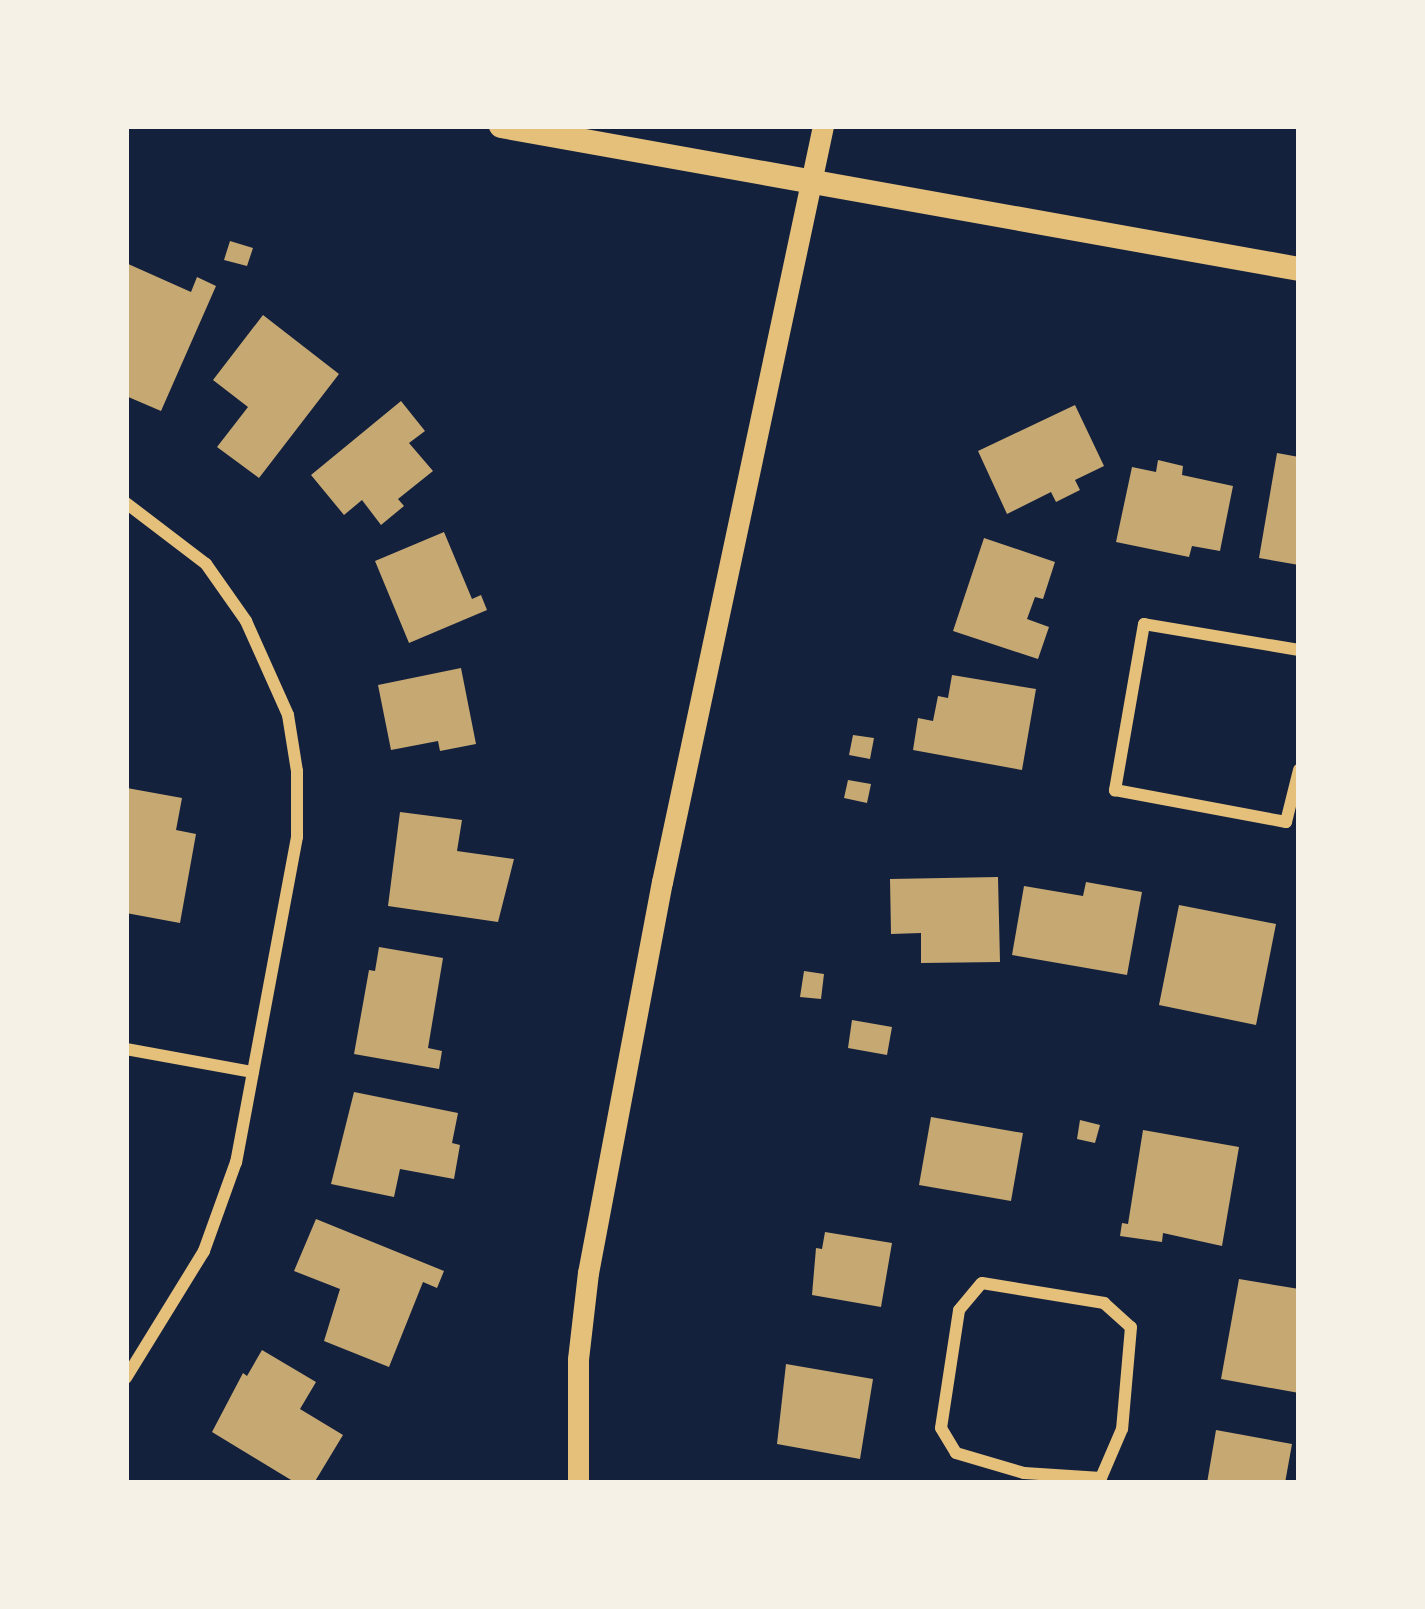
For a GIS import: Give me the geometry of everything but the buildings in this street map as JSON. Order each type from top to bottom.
[{"type":"main road","points":[[501,126],[1299,268]]},
{"type":"street","points":[[578,1483],[578,1359],[588,1274],[655,918],[823,126]]},
{"type":"street","points":[[126,503],[206,565],[246,621],[288,716],[297,771],[297,837],[236,1162],[205,1251],[126,1378]]},
{"type":"street","points":[[1299,650],[1144,624],[1115,790],[1286,822],[1299,770]]},
{"type":"street","points":[[126,1049],[253,1072]]},
{"type":"street","points":[[982,1283],[1103,1303],[1131,1327],[1122,1429],[1101,1478],[1023,1478],[956,1453],[941,1428],[959,1310],[982,1283]]}]
